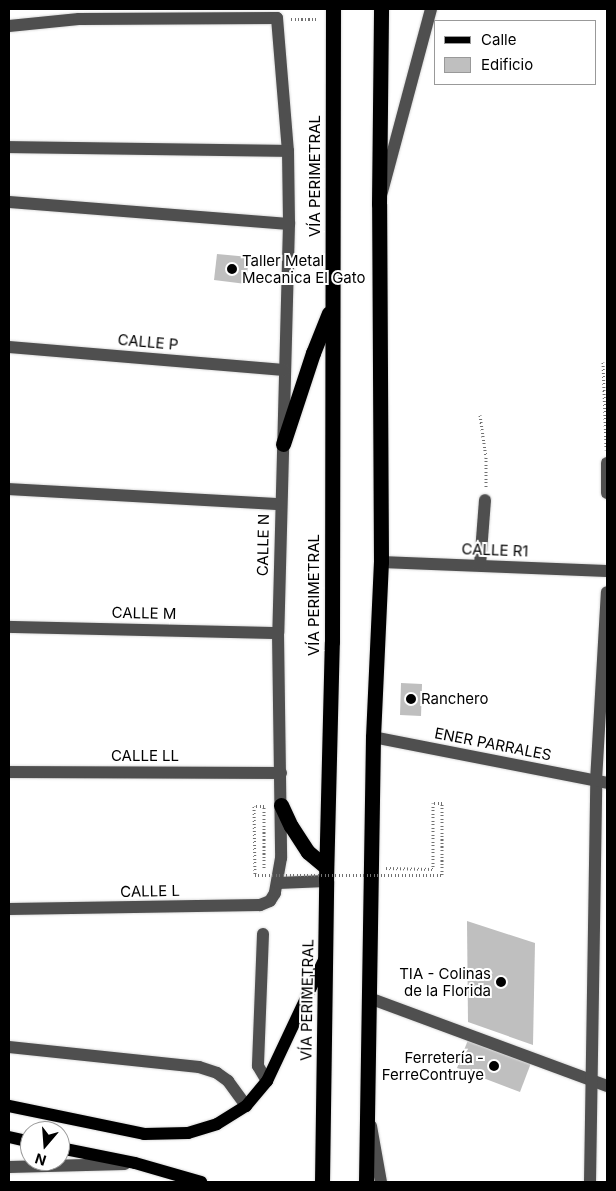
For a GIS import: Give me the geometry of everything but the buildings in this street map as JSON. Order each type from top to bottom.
[{"type":"highway","points":[[366,1182],[373,736],[381,562],[379,204],[381,9]]},
{"type":"highway","name":"VÍA PERIMETRAL","points":[[322,1182],[326,874],[332,632],[333,14]]},
{"type":"highway","points":[[282,444],[313,353],[333,304]]},
{"type":"highway","points":[[281,805],[291,826],[308,852],[326,874]]},
{"type":"main road","points":[[9,1106],[144,1134],[188,1133],[217,1124],[246,1106],[267,1081],[325,958]]},
{"type":"main road","points":[[70,1150],[136,1163],[201,1182]]},
{"type":"street","points":[[379,204],[431,9]]},
{"type":"street","points":[[9,26],[79,19],[177,13],[278,18],[288,151],[288,224],[280,504]]},
{"type":"street","points":[[9,147],[288,151]]},
{"type":"street","points":[[9,202],[288,224]]},
{"type":"street","name":"CALLE P","points":[[9,347],[284,370]]},
{"type":"street","points":[[607,463],[607,493]]},
{"type":"street","name":"CALLE N","points":[[9,489],[280,504],[278,633],[281,858]]},
{"type":"street","points":[[480,565],[485,500]]},
{"type":"street","name":"CALLE R1","points":[[381,562],[607,571]]},
{"type":"street","points":[[590,1182],[607,592]]},
{"type":"street","name":"CALLE M","points":[[9,627],[278,633]]},
{"type":"street","name":"ENER PARRALES","points":[[373,736],[602,782]]},
{"type":"street","name":"CALLE LL","points":[[9,772],[281,773]]},
{"type":"street","name":"CALLE L","points":[[9,909],[260,905],[270,901],[278,883],[281,858]]},
{"type":"street","points":[[278,883],[326,874]]},
{"type":"street","points":[[263,934],[258,1066],[267,1081]]},
{"type":"street","points":[[369,998],[607,1086]]},
{"type":"street","points":[[9,1047],[199,1067],[217,1073],[228,1080],[246,1106]]},
{"type":"street","points":[[368,1109],[381,1182]]},
{"type":"street","points":[[9,1167],[136,1163]]},
{"type":"path","points":[[278,18],[333,14]]},
{"type":"path","points":[[603,362],[607,463]]},
{"type":"path","points":[[480,416],[486,457],[485,500]]},
{"type":"path","points":[[264,868],[264,806],[254,806],[255,875],[442,875],[442,804],[433,803],[433,869],[371,868]]},
{"type":"place","name":"Taller Metal Mecanica El Gato","points":[[232,269]]},
{"type":"place","name":"Ranchero","points":[[411,699]]},
{"type":"place","name":"TIA - Colinas de la Florida","points":[[501,982]]},
{"type":"place","name":"Ferretería - FerreContruye","points":[[494,1066]]}]
